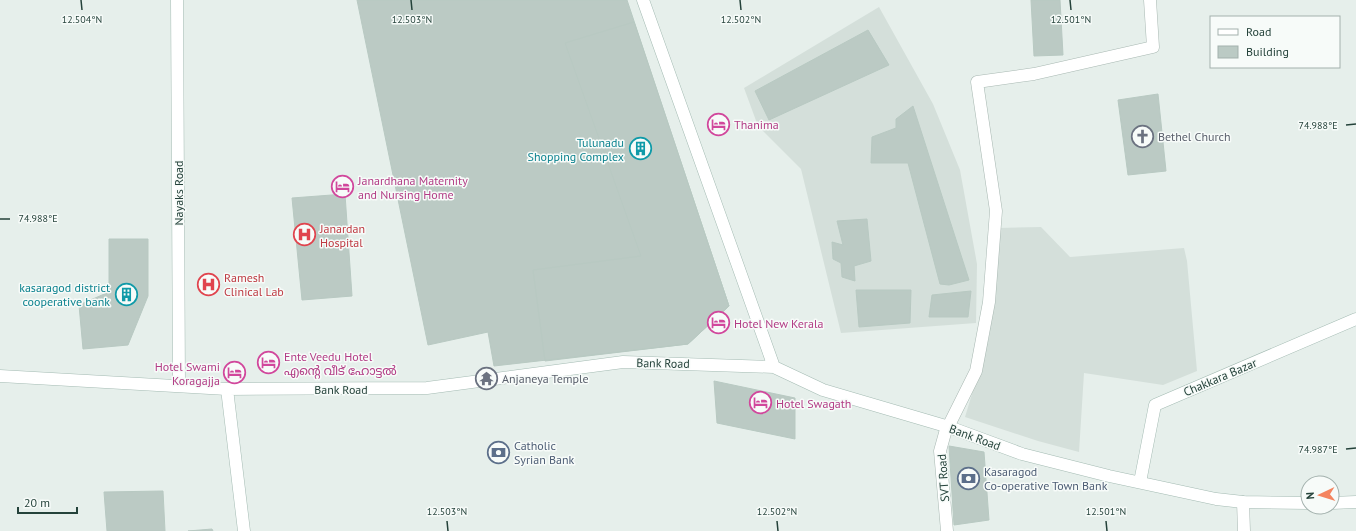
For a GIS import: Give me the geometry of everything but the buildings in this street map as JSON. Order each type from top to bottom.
[{"type":"main road","name":"Nayaks Road","points":[[177,0],[179,385]]},
{"type":"main road","points":[[643,0],[774,367]]},
{"type":"main road","name":"SVT Road","points":[[947,531],[940,450],[945,433],[976,371],[989,302],[996,218],[977,82],[1034,74],[1153,47],[1150,0]]},
{"type":"main road","name":"Chakkara Bazar","points":[[1140,482],[1155,405],[1356,319]]},
{"type":"main road","name":"Bank Road","points":[[0,376],[179,385],[228,389],[427,388],[623,362],[774,367],[823,390],[949,427],[1022,454],[1216,499],[1243,502],[1300,503]]},
{"type":"main road","points":[[228,389],[244,531]]},
{"type":"main road","points":[[1243,502],[1244,531]]},
{"type":"main road","points":[[1340,503],[1356,502]]},
{"type":"shaded area","points":[[879,7],[933,104],[960,170],[977,264],[976,323],[841,333],[801,169],[758,126],[744,88]]},
{"type":"shaded area","points":[[1041,227],[1070,257],[1184,248],[1187,261],[1197,371],[1163,385],[1084,373],[1079,452],[1038,441],[965,417],[989,338],[998,228]]},
{"type":"place","name":"Thanima","points":[[718,124]]},
{"type":"place","name":"Bethel Church","points":[[1142,136]]},
{"type":"place","name":"Tulunadu Shopping Complex","points":[[640,149]]},
{"type":"place","name":"Janardhana Maternity and Nursing Home","points":[[342,187]]},
{"type":"place","name":"Janardan Hospital","points":[[304,235]]},
{"type":"place","name":"Ramesh Clinical Lab","points":[[208,284]]},
{"type":"place","name":"kasaragod district cooperative bank","points":[[126,294]]},
{"type":"place","name":"Hotel New Kerala","points":[[719,323]]},
{"type":"place","name":"Ente Veedu Hotel എന്റെ വീട് ഹോട്ടൽ","points":[[269,363]]},
{"type":"place","name":"Hotel Swami Koragajja","points":[[235,373]]},
{"type":"place","name":"Anjaneya Temple","points":[[487,378]]},
{"type":"place","name":"Hotel Swagath","points":[[761,403]]},
{"type":"place","name":"Catholic Syrian Bank","points":[[499,452]]},
{"type":"place","name":"Kasaragod Co-operative Town Bank","points":[[968,478]]}]
